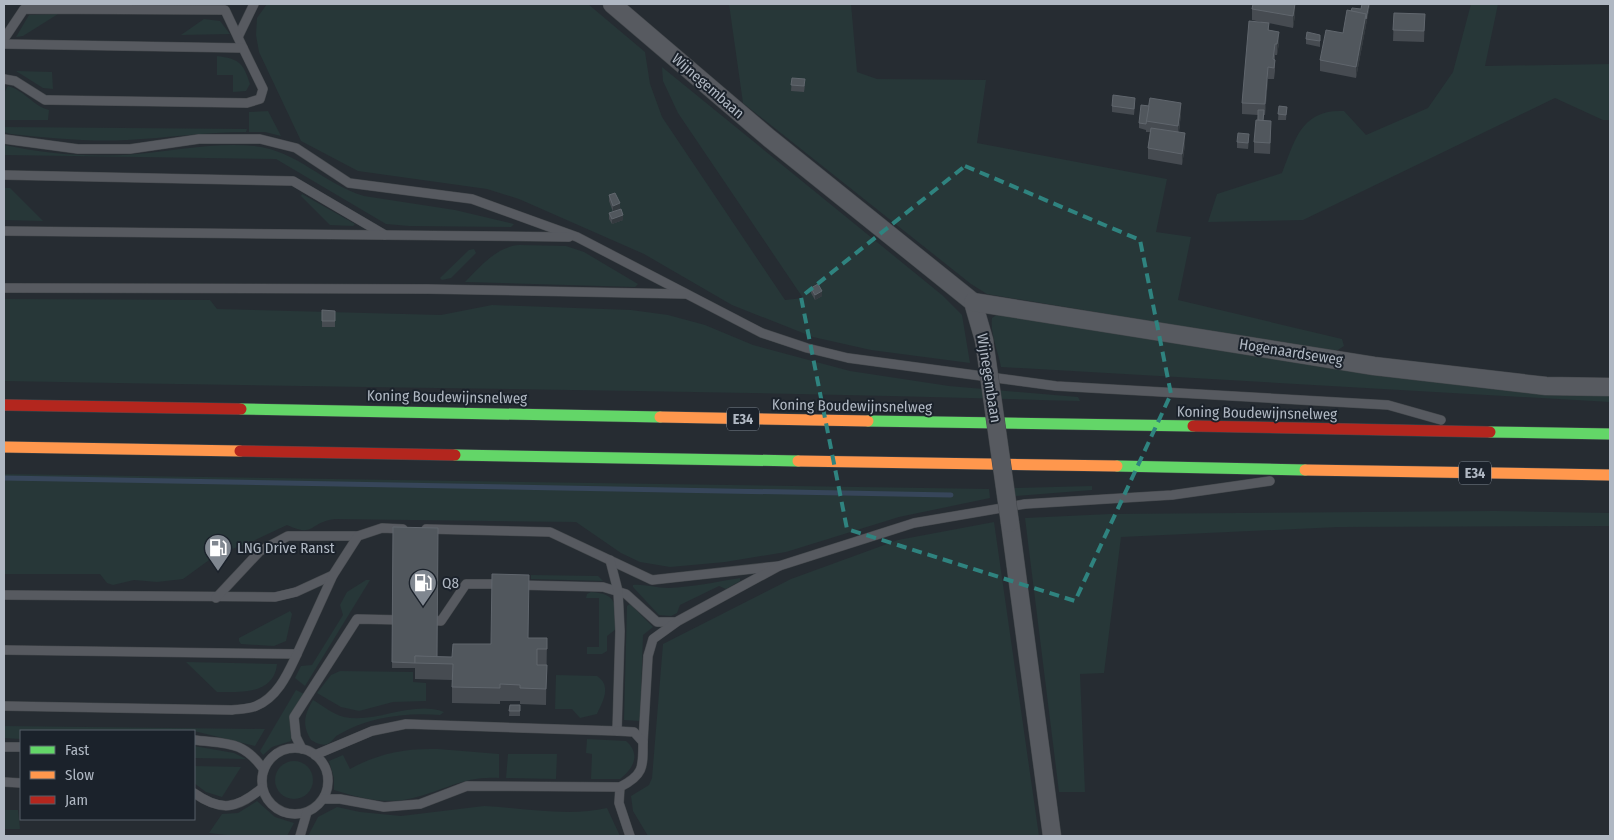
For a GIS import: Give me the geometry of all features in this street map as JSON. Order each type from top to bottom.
[{"type":"highway","name":"Koning Boudewijnsnelweg","points":[[4,404],[1610,434]]},
{"type":"highway","name":"E34","points":[[4,447],[1610,475]]},
{"type":"street","name":"Wijnegembaan","points":[[612,4],[629,11],[769,138],[973,302],[984,340],[1052,836]]},
{"type":"street","name":"Hogenaardseweg","points":[[973,302],[1374,366],[1546,386],[1610,387]]},
{"type":"lane","points":[[238,37],[254,4]]},
{"type":"lane","points":[[4,39],[25,6],[225,10],[262,89],[260,99],[247,103],[45,100],[15,80],[4,79]]},
{"type":"lane","points":[[4,44],[243,48]]},
{"type":"lane","points":[[4,139],[78,149],[130,149],[199,139],[260,139],[296,148],[349,184],[472,199],[577,237],[762,333],[807,348],[848,358],[1056,386],[1388,405],[1482,432]]},
{"type":"lane","points":[[4,175],[293,181],[385,235]]},
{"type":"lane","points":[[4,231],[577,237]]},
{"type":"lane","points":[[4,288],[426,289],[685,294]]},
{"type":"lane","points":[[323,799],[340,799],[384,807],[420,804],[468,786],[620,787],[635,780],[644,766],[643,742],[650,646],[659,633],[678,621],[779,566],[914,523],[1025,504],[1172,495],[1339,471]]},
{"type":"lane","points":[[216,598],[260,551],[288,536],[358,536],[382,528],[550,532],[652,580],[779,566]]},
{"type":"lane","points":[[4,706],[232,710],[256,706],[271,696],[285,678],[298,654],[333,575],[358,536]]},
{"type":"lane","points":[[610,560],[618,591],[620,631],[617,731]]},
{"type":"lane","points":[[4,595],[275,597],[303,590],[333,575]]},
{"type":"lane","points":[[302,749],[296,737],[294,717],[357,619],[441,620],[466,584],[603,587],[631,597],[657,622],[678,621]]},
{"type":"lane","points":[[4,650],[298,654]]},
{"type":"lane","points":[[315,755],[372,731],[406,724],[634,732],[643,742]]},
{"type":"lane","points":[[195,740],[242,748],[253,755],[264,770]]},
{"type":"lane","points":[[4,747],[20,747]]},
{"type":"lane","points":[[288,749],[302,749],[315,755],[326,772],[327,786],[323,799],[307,812],[293,814],[279,810],[268,801],[262,788],[264,770],[276,754],[288,749]]},
{"type":"lane","points":[[4,782],[20,783]]},
{"type":"lane","points":[[620,787],[619,803],[630,836]]},
{"type":"lane","points":[[195,793],[222,807],[238,804],[262,788]]},
{"type":"lane","points":[[300,836],[307,812]]},
{"type":"highlighted area","points":[[965,166],[1140,240],[1171,394],[1075,601],[847,529],[801,297]]},
{"type":"shaded area","points":[[267,4],[588,4],[645,52],[650,84],[662,117],[785,300],[803,298],[678,113],[663,81],[662,67],[942,295],[962,315],[970,363],[871,350],[813,337],[732,305],[644,254],[519,199],[487,189],[358,171],[301,141],[259,52],[256,35],[257,18]]},
{"type":"shaded area","points":[[729,4],[851,4],[857,72],[877,79],[986,80],[977,143],[1167,179],[1156,232],[1191,237],[1178,300],[1342,339],[1344,346],[1338,350],[1323,350],[987,294],[971,284],[743,103]]},
{"type":"shaded area","points":[[1471,4],[1498,4],[1485,66],[1610,64],[1610,120],[1603,120],[1555,98],[1303,220],[1208,222],[1217,194],[1282,173],[1296,138],[1309,121],[1318,115],[1344,111],[1366,135],[1428,108],[1453,72]]},
{"type":"shaded area","points":[[58,14],[23,36],[16,37],[29,15]]},
{"type":"shaded area","points":[[204,19],[220,21],[230,34],[181,35]]},
{"type":"shaded area","points":[[217,56],[235,60],[242,66],[250,84],[246,91],[233,92],[233,75],[217,75]]},
{"type":"shaded area","points":[[16,71],[52,72],[53,89],[43,88]]},
{"type":"shaded area","points":[[8,86],[49,110],[48,120],[4,120],[4,93]]},
{"type":"shaded area","points":[[268,111],[281,136],[265,132],[249,132],[249,112]]},
{"type":"shaded area","points":[[4,127],[247,129],[246,132],[127,140],[98,140],[11,134],[4,132]]},
{"type":"shaded area","points":[[4,145],[53,153],[103,156],[225,145],[254,146],[284,154],[349,191],[364,196],[455,210],[514,224],[511,227],[386,224],[276,159],[4,155]]},
{"type":"shaded area","points":[[4,188],[10,188],[43,221],[4,220]]},
{"type":"shaded area","points":[[302,194],[355,224],[353,226],[330,225],[301,196]]},
{"type":"shaded area","points":[[519,245],[566,246],[584,252],[638,284],[635,287],[465,282],[496,253]]},
{"type":"shaded area","points":[[474,249],[476,253],[451,278],[442,280],[440,278],[469,250]]},
{"type":"shaded area","points":[[4,299],[210,300],[217,309],[441,315],[492,305],[631,310],[668,315],[705,325],[753,345],[850,371],[949,386],[1078,397],[1080,401],[4,381]]},
{"type":"shaded area","points":[[998,314],[1610,391],[1610,402],[1001,367],[992,324],[992,318]]},
{"type":"shaded area","points":[[4,474],[989,489],[990,498],[899,517],[786,552],[725,562],[670,567],[640,562],[621,553],[576,522],[335,519],[320,523],[308,530],[296,529],[287,525],[251,542],[216,555],[183,579],[157,582],[134,580],[113,585],[107,583],[100,574],[4,574]]},
{"type":"shaded area","points":[[1092,486],[1092,490],[1015,496],[1014,488]]},
{"type":"shaded area","points":[[1495,511],[1610,513],[1610,526],[1338,527],[1121,537],[1104,673],[1080,674],[1085,792],[1059,792],[1025,518],[1110,514]]},
{"type":"shaded area","points":[[994,522],[1039,836],[648,836],[633,811],[631,796],[649,785],[652,778],[663,644],[791,579],[898,540]]},
{"type":"shaded area","points":[[531,575],[598,576],[603,581],[531,579]]},
{"type":"shaded area","points":[[740,578],[740,581],[726,589],[719,586],[680,605],[677,613],[671,616],[659,615],[633,587],[633,585],[637,585],[664,588],[677,587]]},
{"type":"shaded area","points":[[366,580],[370,580],[305,686],[295,678],[301,666],[312,665],[343,615],[340,605],[347,592]]},
{"type":"shaded area","points":[[591,592],[607,595],[614,602],[615,607],[616,629],[607,636],[607,651],[602,654],[587,654],[587,647],[599,647],[599,598],[586,598],[587,594]]},
{"type":"shaded area","points":[[630,604],[653,627],[643,635],[640,721],[624,720],[627,606]]},
{"type":"shaded area","points":[[290,611],[292,614],[286,641],[274,646],[241,644],[239,641],[239,638]]},
{"type":"shaded area","points":[[186,662],[277,664],[275,674],[263,686],[254,690],[217,692]]},
{"type":"shaded area","points":[[340,671],[413,672],[413,682],[426,683],[426,701],[393,702],[359,711],[341,707],[317,693],[331,675]]},
{"type":"shaded area","points":[[556,675],[597,676],[602,680],[605,694],[597,714],[580,718],[572,709],[555,709]]},
{"type":"shaded area","points":[[296,690],[304,694],[290,715],[291,741],[272,747],[263,755],[260,751]]},
{"type":"shaded area","points":[[313,700],[344,717],[369,717],[419,709],[432,709],[444,712],[440,715],[414,714],[374,720],[349,729],[329,743],[322,745],[311,740],[305,725],[306,715]]},
{"type":"shaded area","points":[[4,726],[265,729],[255,746],[195,730],[20,730],[20,739],[4,738]]},
{"type":"shaded area","points":[[587,739],[626,741],[633,751],[634,761],[632,766],[620,779],[591,779],[592,754],[586,753]]},
{"type":"shaded area","points":[[195,746],[234,753],[246,759],[195,758]]},
{"type":"shaded area","points":[[414,749],[499,754],[499,778],[465,781],[425,795],[393,801],[363,798],[334,790],[334,778],[329,761],[343,755],[350,769],[382,755]]},
{"type":"shaded area","points":[[508,754],[557,754],[556,779],[506,778]]},
{"type":"shaded area","points":[[294,761],[307,767],[313,780],[307,793],[294,799],[281,793],[275,780],[281,767]]},
{"type":"shaded area","points":[[195,766],[241,767],[222,797],[206,792],[195,784]]},
{"type":"shaded area","points":[[257,801],[275,817],[294,823],[287,836],[235,836],[209,833],[222,814],[238,813]]},
{"type":"shaded area","points":[[484,806],[562,812],[592,811],[607,808],[620,836],[308,836],[318,817],[337,807],[360,812],[401,816]]},
{"type":"shaded area","points":[[4,810],[18,810],[20,829],[4,829]]},
{"type":"building","points":[[1253,4],[1295,4],[1293,16],[1252,9]]},
{"type":"building","points":[[1362,4],[1369,4],[1366,19],[1366,14],[1351,11],[1352,8],[1361,9]]},
{"type":"building","points":[[1347,10],[1366,14],[1356,67],[1320,60],[1326,30],[1343,33]]},
{"type":"building","points":[[1394,13],[1425,14],[1424,31],[1393,30]]},
{"type":"building","points":[[1249,21],[1269,23],[1268,30],[1279,32],[1277,44],[1275,44],[1274,68],[1268,67],[1265,104],[1242,103]]},
{"type":"building","points":[[1307,32],[1320,35],[1320,41],[1306,39]]},
{"type":"building","points":[[792,78],[805,79],[804,86],[791,85]]},
{"type":"building","points":[[1113,95],[1135,98],[1134,109],[1112,106]]},
{"type":"building","points":[[1150,98],[1181,103],[1178,126],[1146,121]]},
{"type":"building","points":[[1141,105],[1149,106],[1146,124],[1139,123]]},
{"type":"building","points":[[1279,106],[1287,107],[1286,115],[1278,114]]},
{"type":"building","points":[[1258,110],[1264,110],[1263,121],[1258,120]]},
{"type":"building","points":[[1256,120],[1271,121],[1270,143],[1254,142]]},
{"type":"building","points":[[1151,128],[1185,133],[1182,154],[1148,148]]},
{"type":"building","points":[[1238,133],[1249,134],[1248,143],[1237,142]]},
{"type":"building","points":[[615,193],[620,203],[613,206],[609,195]]},
{"type":"building","points":[[621,209],[623,215],[612,219],[609,213]]},
{"type":"building","points":[[818,284],[822,291],[815,295],[811,288]]},
{"type":"building","points":[[322,310],[335,311],[335,321],[322,321]]},
{"type":"building","points":[[393,527],[438,528],[437,657],[415,656],[415,663],[392,662]]},
{"type":"building","points":[[492,574],[529,575],[528,638],[547,638],[547,649],[537,649],[537,665],[547,665],[546,689],[520,688],[520,685],[500,684],[500,688],[452,687],[453,664],[415,663],[415,656],[452,657],[453,644],[491,644]]},
{"type":"building","points":[[510,705],[520,705],[520,711],[509,711]]},
{"type":"waterway","points":[[4,478],[951,495]]},
{"type":"traffic: fast","points":[[241,409],[660,417]]},
{"type":"traffic: fast","points":[[868,421],[1193,426]]},
{"type":"traffic: fast","points":[[1490,432],[1610,434]]},
{"type":"traffic: fast","points":[[455,455],[798,461]]},
{"type":"traffic: fast","points":[[1117,466],[1305,470]]},
{"type":"traffic: slow","points":[[660,417],[868,421]]},
{"type":"traffic: slow","points":[[4,447],[240,451]]},
{"type":"traffic: slow","points":[[798,461],[1117,466]]},
{"type":"traffic: slow","points":[[1305,470],[1610,475]]},
{"type":"traffic: jam","points":[[4,405],[241,409]]},
{"type":"traffic: jam","points":[[1193,426],[1490,432]]},
{"type":"traffic: jam","points":[[240,451],[455,455]]},
{"type":"place","name":"LNG Drive Ranst","points":[[218,572]]},
{"type":"place","name":"Q8","points":[[423,607]]}]
